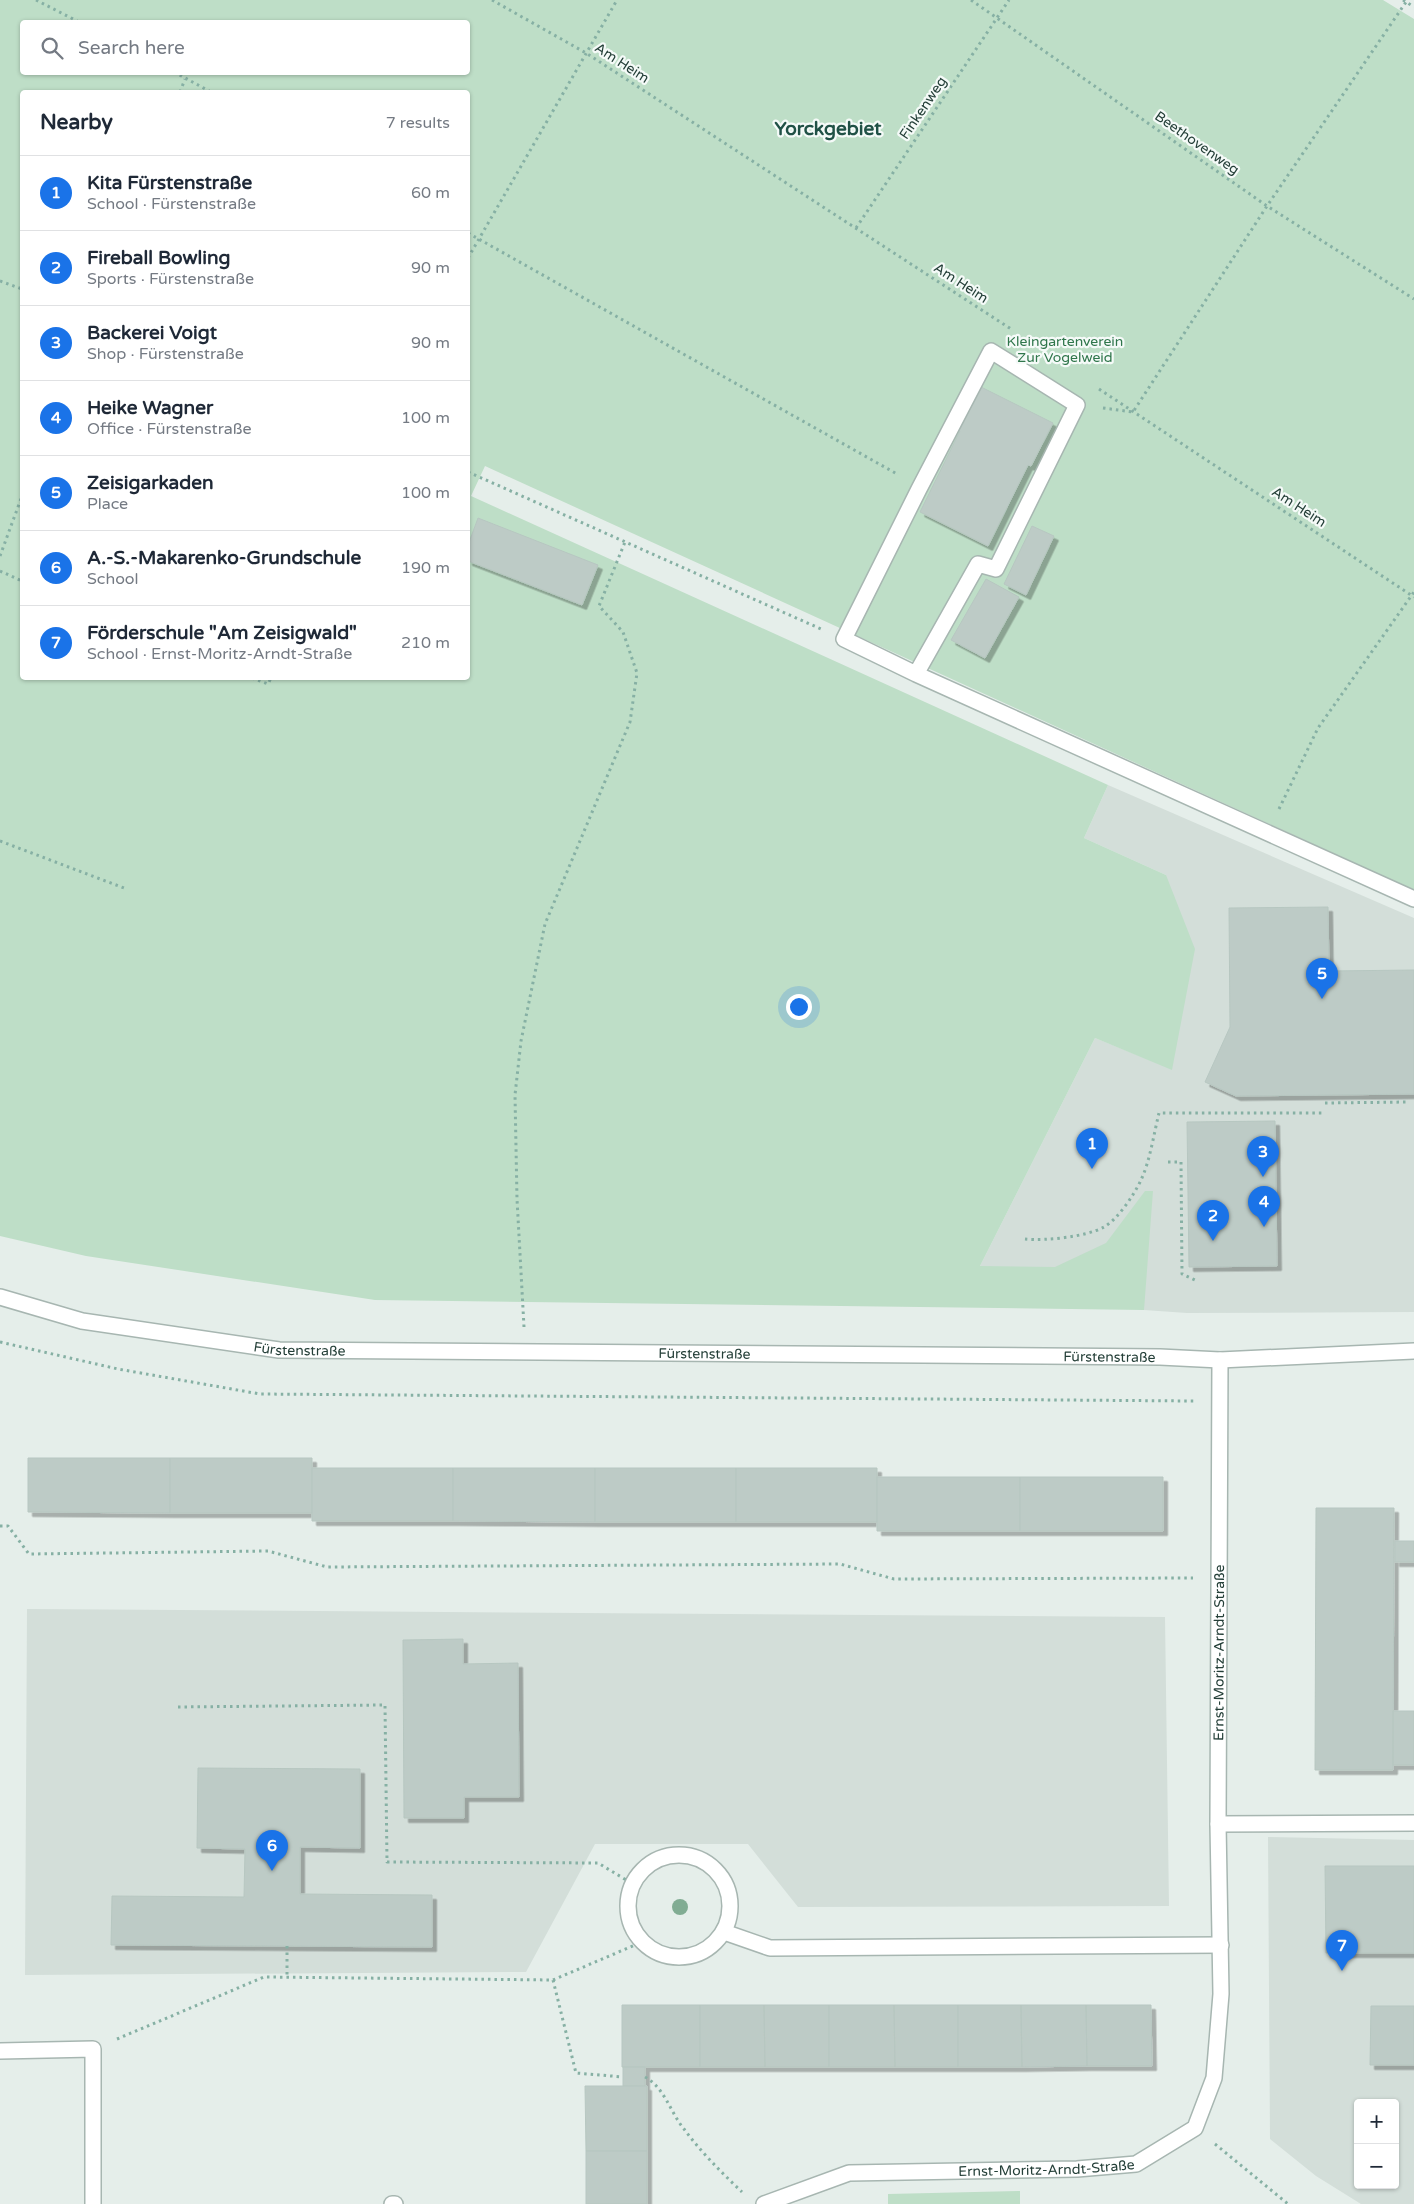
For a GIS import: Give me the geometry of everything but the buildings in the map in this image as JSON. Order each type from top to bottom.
[{"type":"street","points":[[916,674],[978,564],[996,569],[1077,405],[991,351],[844,639],[916,674],[1414,899]]},
{"type":"street","name":"Fürstenstraße","points":[[0,1297],[82,1320],[279,1350],[1160,1357],[1220,1360],[1414,1351]]},
{"type":"street","name":"Ernst-Moritz-Arndt-Straße","points":[[764,2204],[849,2173],[1077,2169],[1136,2164],[1195,2128],[1214,2078],[1221,1994],[1218,1824],[1220,1360]]},
{"type":"street","points":[[1218,1824],[1414,1823]]},
{"type":"street","points":[[672,1855],[688,1856],[704,1861],[717,1870],[722,1877],[731,1900],[730,1917],[724,1932],[715,1945],[701,1954],[686,1958],[670,1957],[654,1952],[642,1942],[633,1929],[628,1914],[628,1898],[633,1884],[642,1870],[656,1860],[672,1855]]},
{"type":"street","points":[[724,1932],[770,1948],[1221,1945]]},
{"type":"street","points":[[0,2051],[93,2049],[93,2204]]},
{"type":"path","points":[[36,0],[75,20]]},
{"type":"path","name":"Am Heim","points":[[492,0],[586,53],[1017,333]]},
{"type":"path","points":[[470,254],[617,0]]},
{"type":"path","name":"Beethovenweg","points":[[971,0],[998,17],[1266,206],[1414,299]]},
{"type":"path","name":"Finkenweg","points":[[856,228],[1009,0]]},
{"type":"path","points":[[1077,405],[1132,412],[1266,206],[1404,1],[1414,7]]},
{"type":"path","points":[[179,75],[207,90]]},
{"type":"path","points":[[181,90],[185,79]]},
{"type":"path","points":[[470,234],[900,476]]},
{"type":"path","points":[[0,281],[20,288]]},
{"type":"path","name":"Am Heim","points":[[1091,384],[1413,595]]},
{"type":"path","points":[[470,473],[844,639]]},
{"type":"path","points":[[0,556],[20,501]]},
{"type":"path","points":[[525,1352],[517,1199],[515,1105],[521,1041],[545,924],[630,722],[637,672],[623,632],[599,606],[625,542]]},
{"type":"path","points":[[0,571],[20,580]]},
{"type":"path","points":[[1267,833],[1318,728],[1413,595]]},
{"type":"path","points":[[257,680],[268,684],[270,680]]},
{"type":"path","points":[[0,841],[124,888]]},
{"type":"path","points":[[1325,1103],[1409,1102]]},
{"type":"path","points":[[1025,1239],[1041,1241],[1068,1237],[1104,1227],[1124,1208],[1142,1178],[1159,1113],[1325,1113]]},
{"type":"path","points":[[1168,1162],[1181,1162],[1182,1274],[1195,1280]]},
{"type":"path","points":[[0,1342],[118,1369],[260,1394],[1220,1401]]},
{"type":"path","points":[[0,1526],[8,1526],[29,1554],[268,1551],[327,1567],[840,1564],[894,1579],[1220,1577]]},
{"type":"path","points":[[178,1707],[385,1705],[387,1862],[598,1863],[633,1884]]},
{"type":"path","points":[[93,2049],[264,1977],[553,1980],[642,1942]]},
{"type":"path","points":[[287,1946],[287,1978]]},
{"type":"path","points":[[553,1980],[576,2073],[623,2077]]},
{"type":"path","points":[[645,2077],[656,2083],[683,2128],[712,2162],[746,2197]]},
{"type":"path","points":[[1195,2128],[1288,2204]]},
{"type":"shaded area","points":[[1108,785],[1414,918],[1414,1312],[1187,1313],[1144,1310],[980,1266],[1095,1038],[1172,1069],[1166,875],[1084,838]]},
{"type":"shaded area","points":[[27,1609],[1165,1617],[1169,1906],[798,1907],[748,1844],[595,1844],[526,1972],[25,1975]]},
{"type":"shaded area","points":[[1268,1837],[1414,1840],[1414,2204],[1361,2204],[1316,2176],[1270,2139]]},
{"type":"green space","name":"Kleingartenverein Zur Vogelweid","points":[[0,0],[1383,0],[1414,19],[1414,890],[485,466],[471,496],[1108,785],[1084,838],[1166,875],[1195,949],[1172,1070],[1095,1038],[980,1266],[1055,1267],[1106,1243],[1145,1191],[1153,1191],[1144,1310],[375,1300],[86,1256],[0,1236]]},
{"type":"green space","points":[[1020,2191],[1020,2204],[888,2204],[888,2194]]},
{"type":"place","name":"Zeisigarkaden","points":[[1322,999]]},
{"type":"place","name":"Kita Fürstenstraße","points":[[1092,1169]]},
{"type":"place","name":"Backerei Voigt","points":[[1263,1177]]},
{"type":"place","name":"Heike Wagner","points":[[1264,1227]]},
{"type":"place","name":"Fireball Bowling","points":[[1213,1241]]},
{"type":"place","name":"A.-S.-Makarenko-Grundschule","points":[[272,1871]]},
{"type":"place","name":"Förderschule \"Am Zeisigwald\"","points":[[1342,1971]]},
{"type":"district","name":"Yorckgebiet","points":[[828,129]]}]
